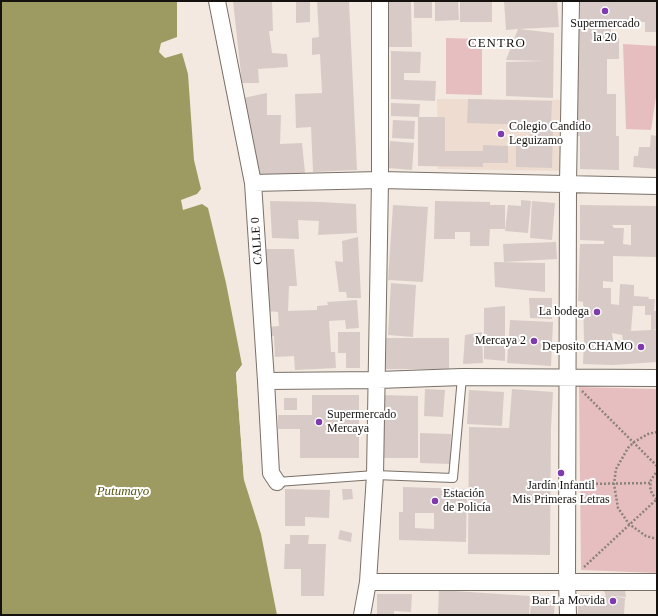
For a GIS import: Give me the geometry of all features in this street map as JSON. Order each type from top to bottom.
[{"type":"street","name":"CALLE 0","points":[[217,1],[253,183],[271,473],[277,482]]},
{"type":"street","points":[[362,615],[368,582],[376,475],[380,180],[380,1]]},
{"type":"street","points":[[568,615],[568,184],[571,1]]},
{"type":"street","points":[[253,183],[380,180],[657,186]]},
{"type":"street","points":[[266,381],[378,380],[462,377],[657,378]]},
{"type":"street","points":[[368,582],[657,582]]},
{"type":"lane","points":[[277,482],[376,475],[453,478],[462,377]]},
{"type":"path","points":[[568,377],[657,466]]},
{"type":"path","points":[[657,432],[648,434],[634,442],[628,448],[616,469],[614,484],[618,508],[629,524],[646,536],[657,539]]},
{"type":"path","points":[[568,581],[657,499],[652,494],[651,483],[654,474],[657,471]]},
{"type":"path","points":[[568,484],[651,483]]},
{"type":"shaded area","points":[[446,38],[482,39],[482,95],[446,94]]},
{"type":"shaded area","points":[[623,44],[657,46],[657,97],[651,130],[626,129]]},
{"type":"shaded area","name":"Colegio Candido Leguizamo","points":[[437,99],[565,100],[563,171],[438,169]]},
{"type":"shaded area","points":[[579,387],[657,389],[657,573],[581,570]]},
{"type":"water","name":"Putumayo","points":[[1,1],[177,1],[177,37],[161,43],[159,52],[165,58],[182,53],[188,74],[194,160],[201,189],[197,194],[181,200],[183,210],[202,204],[208,208],[226,283],[242,365],[236,373],[244,480],[261,534],[277,615],[1,615]]},
{"type":"pier","points":[[242,365],[243,366],[238,374],[246,480],[244,480],[236,373]]},
{"type":"building","points":[[233,1],[272,1],[273,31],[269,31],[272,53],[287,54],[288,67],[258,69],[259,83],[242,83]]},
{"type":"building","points":[[296,1],[310,1],[310,22],[296,23]]},
{"type":"building","points":[[317,1],[349,1],[357,170],[313,172],[311,127],[296,128],[295,94],[322,93],[320,54],[312,55],[312,38],[319,37]]},
{"type":"building","points":[[414,1],[432,1],[432,18],[414,18]]},
{"type":"building","points":[[435,1],[458,1],[459,20],[435,21]]},
{"type":"building","points":[[460,1],[492,1],[492,22],[460,22]]},
{"type":"building","points":[[504,1],[557,1],[559,27],[519,29],[554,33],[553,98],[506,96],[506,62],[544,61],[506,60],[518,29],[506,30]]},
{"type":"building","points":[[580,1],[657,1],[657,32],[645,32],[645,22],[611,24],[611,38],[619,38],[619,59],[607,59],[607,94],[616,94],[616,136],[619,136],[619,170],[580,169],[580,136],[578,136],[578,24],[580,24]]},
{"type":"building","points":[[388,2],[411,2],[412,47],[389,47]]},
{"type":"building","points":[[391,51],[421,52],[420,73],[404,73],[404,80],[436,81],[435,101],[391,99]]},
{"type":"building","points":[[267,93],[267,115],[281,115],[280,144],[302,143],[305,173],[253,182],[243,98]]},
{"type":"building","points":[[468,99],[552,101],[552,168],[516,167],[516,141],[530,141],[531,125],[467,123]]},
{"type":"building","points":[[391,103],[420,104],[419,117],[391,116]]},
{"type":"building","points":[[418,117],[445,117],[445,151],[483,151],[483,145],[508,146],[508,163],[483,163],[483,167],[418,166]]},
{"type":"building","points":[[393,120],[415,121],[414,139],[392,138]]},
{"type":"building","points":[[651,135],[657,136],[657,169],[633,167],[634,156],[638,156],[639,147],[650,147]]},
{"type":"building","points":[[390,141],[414,143],[412,170],[388,168]]},
{"type":"building","points":[[521,200],[531,201],[528,233],[505,231],[508,205],[521,206]]},
{"type":"building","points":[[270,201],[356,204],[357,233],[318,235],[319,221],[298,220],[299,239],[272,238]]},
{"type":"building","points":[[435,201],[490,202],[490,205],[505,205],[505,229],[490,229],[489,246],[470,246],[470,232],[455,232],[455,239],[434,239]]},
{"type":"building","points":[[532,201],[555,203],[552,240],[530,238]]},
{"type":"building","points":[[393,205],[428,207],[423,282],[388,280]]},
{"type":"building","points":[[580,205],[657,206],[657,257],[613,256],[613,282],[603,281],[603,288],[611,288],[611,304],[619,305],[620,284],[634,285],[634,296],[655,299],[654,311],[657,311],[657,329],[652,330],[657,330],[657,362],[613,365],[583,364],[583,302],[578,301],[580,244],[604,244],[604,241],[580,240]],"holes":[[[612,225],[631,225],[631,245],[623,244],[624,228],[614,228]],[[633,306],[645,306],[645,315],[651,315],[651,330],[631,331]],[[612,333],[622,335],[623,341],[613,340]]]},
{"type":"building","points":[[358,237],[361,298],[347,298],[346,292],[339,292],[335,261],[343,262],[342,241]]},
{"type":"building","points":[[556,242],[557,259],[504,262],[503,244]]},
{"type":"building","points":[[258,249],[294,249],[297,286],[289,286],[288,311],[317,310],[317,306],[328,305],[327,302],[357,300],[359,328],[346,329],[345,320],[329,321],[331,352],[335,352],[336,368],[295,370],[294,356],[275,357],[274,336],[268,336],[268,327],[279,326],[278,312],[266,311]]},
{"type":"building","points":[[494,262],[545,263],[545,292],[495,287]]},
{"type":"building","points":[[391,283],[416,285],[413,337],[388,335]]},
{"type":"building","points":[[529,298],[552,298],[552,319],[530,318]]},
{"type":"building","points":[[505,306],[505,361],[484,359],[484,308]]},
{"type":"building","points":[[510,320],[553,322],[551,366],[507,363]]},
{"type":"building","points":[[338,332],[360,332],[360,368],[346,368],[346,353],[338,353]]},
{"type":"building","points":[[482,332],[483,363],[463,364],[465,335]]},
{"type":"building","points":[[386,338],[449,338],[449,369],[386,369]]},
{"type":"building","points":[[425,389],[445,390],[443,417],[424,416]]},
{"type":"building","points":[[512,389],[553,392],[551,428],[550,555],[468,554],[469,427],[509,428]]},
{"type":"building","points":[[469,390],[504,392],[502,426],[467,424]]},
{"type":"building","name":"Supermercado Mercaya","points":[[312,395],[359,395],[359,458],[300,458],[300,429],[278,429],[278,415],[312,415]]},
{"type":"building","points":[[382,395],[418,396],[418,458],[382,458]]},
{"type":"building","points":[[284,398],[297,398],[297,410],[284,410]]},
{"type":"building","points":[[420,433],[451,434],[450,464],[420,463]]},
{"type":"building","points":[[403,487],[467,489],[466,542],[399,540],[399,512],[403,512]],"holes":[[[415,513],[434,513],[434,529],[415,528]]]},
{"type":"building","points":[[285,489],[330,490],[329,518],[305,517],[305,526],[285,526]]},
{"type":"building","points":[[342,489],[352,489],[353,499],[343,500]]},
{"type":"building","points":[[340,530],[352,533],[351,542],[338,539]]},
{"type":"building","points":[[290,535],[309,535],[308,544],[326,544],[324,596],[301,596],[301,569],[284,569],[285,544],[290,544]]},
{"type":"building","points":[[439,590],[530,596],[529,615],[438,615]]},
{"type":"building","points":[[604,591],[625,591],[626,597],[611,596],[625,598],[624,615],[578,615],[578,595],[606,596]]},
{"type":"building","points":[[377,594],[412,594],[411,612],[394,611],[394,615],[377,615]]},
{"type":"building","points":[[531,599],[555,600],[554,615],[530,615]]},
{"type":"place","name":"Supermercado la 20","points":[[605,11]]},
{"type":"place","name":"Colegio Candido Leguizamo","points":[[501,134]]},
{"type":"place","name":"La bodega","points":[[597,312]]},
{"type":"place","name":"Mercaya 2","points":[[534,341]]},
{"type":"place","name":"Deposito CHAMO","points":[[641,347]]},
{"type":"place","name":"Supermercado Mercaya","points":[[319,422]]},
{"type":"place","name":"Jardín Infantil Mis Primeras Letras","points":[[561,473]]},
{"type":"place","name":"Estación de Policía","points":[[435,501]]},
{"type":"place","name":"Bar La Movida","points":[[613,601]]},
{"type":"district","name":"CENTRO","points":[[497,44]]}]
